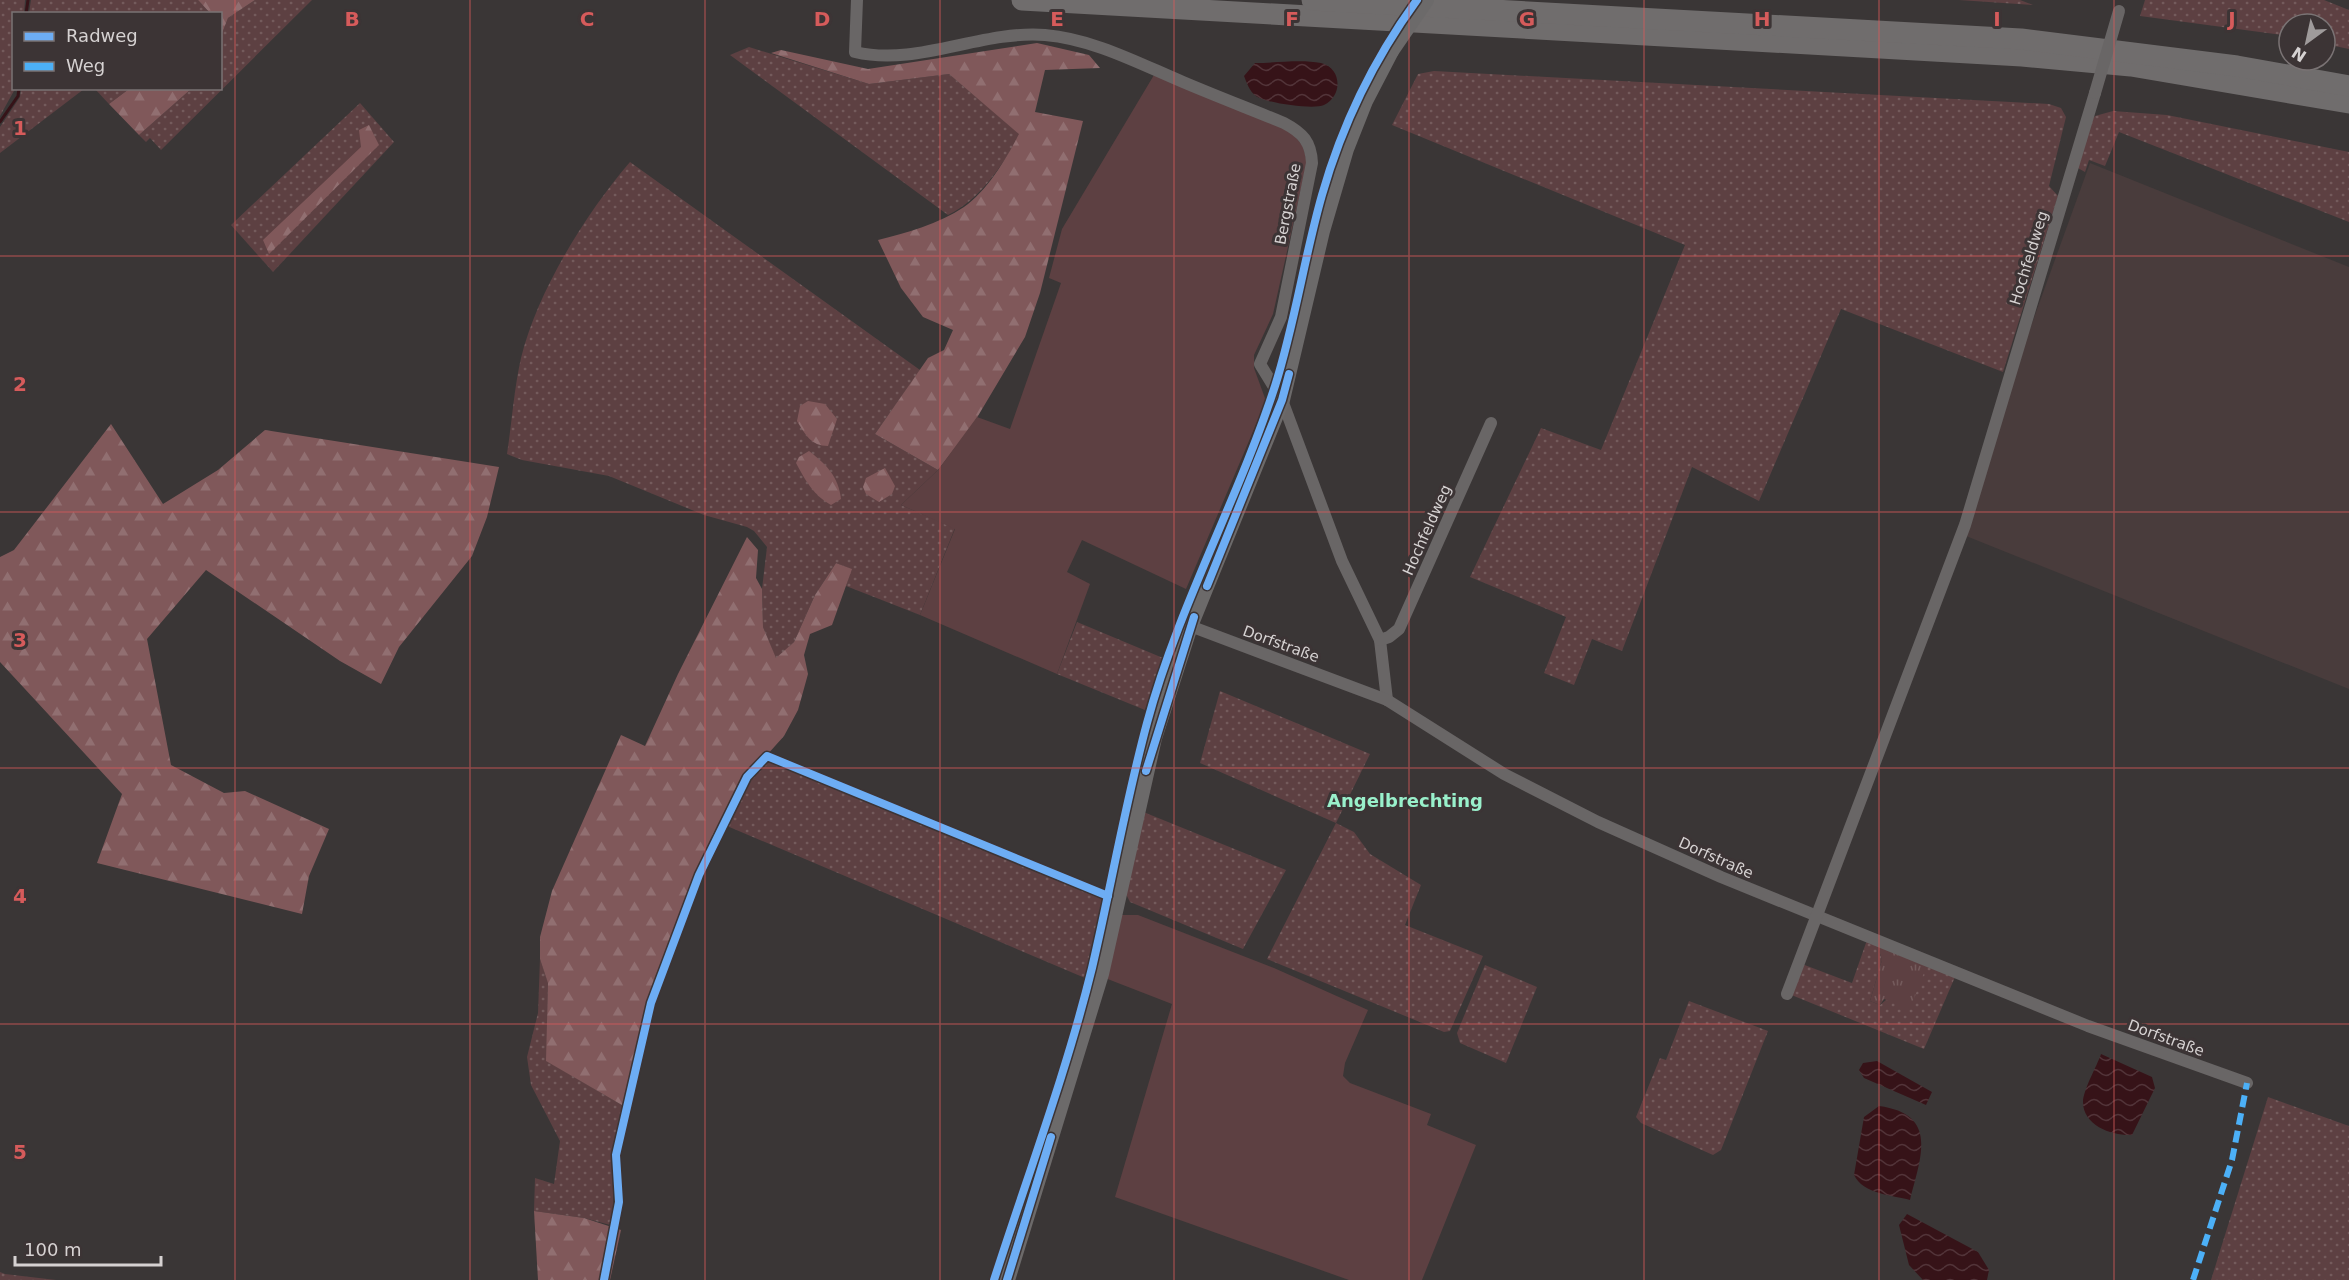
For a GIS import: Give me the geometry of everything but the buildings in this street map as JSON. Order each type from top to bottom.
[{"type":"highway","points":[[1022,0],[2010,56],[2132,66],[2349,102]]},
{"type":"highway","points":[[1312,0],[2021,39],[2237,66],[2349,86]]},
{"type":"street","name":"Bergstraße","points":[[857,0],[855,52],[878,58],[1012,36],[1044,35],[1082,42],[1115,52],[1284,123],[1303,135],[1311,150],[1312,163],[1281,317],[1260,364],[1282,400],[1342,561],[1380,640],[1387,700]]},
{"type":"street","points":[[1007,1280],[1101,974],[1155,738],[1190,626],[1282,400],[1331,196],[1346,149],[1389,55],[1426,0]]},
{"type":"street","name":"Hochfeldweg","points":[[1787,994],[1965,525],[2120,6]]},
{"type":"street","name":"Hochfeldweg","points":[[1380,640],[1400,629],[1491,423]]},
{"type":"street","name":"Dorfstraße","points":[[1190,626],[1387,700],[1504,774],[1697,867],[2088,1026],[2247,1083]]},
{"type":"shaded area","points":[[2090,163],[2349,267],[2349,689],[1966,536],[2023,348]]},
{"type":"green space","points":[[0,0],[25,0],[24,12],[12,12],[12,90],[14,90],[0,116]]},
{"type":"green space","points":[[31,0],[198,0],[209,12],[29,12]]},
{"type":"green space","points":[[198,0],[255,0],[228,18],[222,33],[222,12],[209,12]]},
{"type":"green space","points":[[255,0],[312,0],[222,89],[222,33],[228,18]]},
{"type":"green space","points":[[1959,0],[2020,0],[2033,5]]},
{"type":"green space","points":[[2145,0],[2324,0],[2349,10],[2349,49],[2337,46],[2337,12],[2277,12],[2277,34],[2140,16]]},
{"type":"green space","points":[[1037,43],[1089,55],[1100,68],[1045,70],[1035,112],[1083,121],[1040,293],[1025,337],[972,426],[938,470],[875,434],[928,358],[944,350],[953,330],[923,317],[901,288],[878,240],[933,223],[964,207],[988,183],[1019,134],[949,74],[869,84],[771,53],[781,50],[868,69]]},
{"type":"green space","points":[[749,47],[869,84],[949,74],[1020,134],[1006,158],[981,191],[948,215],[730,55]]},
{"type":"green space","points":[[1434,71],[2049,104],[2061,108],[2066,117],[2049,186],[2058,196],[2003,372],[1841,309],[1759,501],[1692,467],[1622,651],[1592,639],[1574,685],[1544,673],[1566,617],[1470,577],[1541,428],[1601,450],[1685,245],[1392,125],[1418,74]]},
{"type":"green space","points":[[1154,75],[1289,129],[1303,146],[1307,162],[1273,314],[1254,355],[1254,368],[1266,401],[1186,589],[1082,540],[1067,572],[1090,584],[1057,674],[920,615],[955,529],[901,505],[938,470],[977,417],[1010,429],[1061,283],[1049,278],[1062,229]]},
{"type":"green space","points":[[21,90],[83,90],[0,153],[0,127],[20,97]]},
{"type":"green space","points":[[96,90],[128,90],[109,104]]},
{"type":"green space","points":[[128,90],[190,90],[139,135],[109,104]]},
{"type":"green space","points":[[190,90],[221,90],[161,150],[150,138],[146,142],[139,135]]},
{"type":"green space","points":[[360,103],[394,142],[273,272],[231,225]]},
{"type":"green space","points":[[2113,111],[2167,115],[2349,152],[2349,222],[2119,132],[2105,166],[2089,160],[2085,172],[2076,167],[2088,125],[2095,116]]},
{"type":"green space","points":[[369,125],[379,145],[269,254],[263,240],[361,147],[359,130]]},
{"type":"green space","points":[[630,162],[920,370],[875,434],[938,470],[901,505],[955,528],[920,615],[846,586],[851,569],[836,563],[815,595],[794,642],[776,659],[763,627],[762,589],[767,547],[754,531],[704,515],[609,476],[522,460],[507,454],[521,358],[528,333],[565,254],[613,182]]},
{"type":"green space","points":[[808,401],[825,404],[837,419],[828,446],[813,442],[797,421],[800,406]]},
{"type":"green space","points":[[111,424],[163,504],[218,470],[265,430],[499,467],[487,517],[472,556],[399,647],[381,684],[340,661],[206,570],[147,639],[171,765],[224,793],[245,791],[329,829],[309,876],[302,914],[97,863],[122,794],[0,662],[0,557],[14,550]]},
{"type":"green space","points":[[809,451],[826,466],[840,491],[841,499],[831,505],[815,492],[796,463],[799,457]]},
{"type":"green space","points":[[885,468],[895,486],[892,494],[879,502],[866,494],[863,487],[866,478]]},
{"type":"green space","points":[[747,537],[758,550],[756,578],[762,589],[763,627],[776,658],[794,642],[815,595],[836,563],[852,569],[832,625],[810,634],[804,655],[808,674],[798,710],[784,736],[747,777],[699,875],[651,1003],[627,1108],[546,1061],[548,983],[540,959],[540,937],[552,891],[621,735],[645,746],[678,674]]},
{"type":"green space","points":[[1077,622],[1163,658],[1145,710],[1057,674]]},
{"type":"green space","points":[[1220,691],[1370,754],[1336,823],[1200,763]]},
{"type":"green space","points":[[767,760],[1102,899],[1085,978],[727,826],[750,777]]},
{"type":"green space","points":[[1141,811],[1286,870],[1243,949],[1130,902],[1124,890]]},
{"type":"green space","points":[[1336,823],[1354,832],[1370,854],[1421,885],[1405,925],[1483,956],[1450,1031],[1444,1032],[1267,959]]},
{"type":"green space","points":[[1119,915],[1138,915],[1274,968],[1368,1010],[1345,1063],[1343,1076],[1350,1083],[1431,1114],[1427,1125],[1476,1145],[1422,1280],[1349,1280],[1115,1197],[1172,1004],[1105,978]]},
{"type":"green space","points":[[1867,940],[1877,944],[1882,960],[1870,1001],[1880,1005],[1927,965],[1955,977],[1924,1049],[1789,994],[1802,964],[1852,983]]},
{"type":"green space","points":[[1877,944],[1927,965],[1910,1009],[1884,999],[1880,1005],[1870,1001],[1882,960]]},
{"type":"green space","points":[[540,959],[548,982],[547,1061],[627,1108],[613,1178],[614,1226],[584,1218],[534,1211],[535,1178],[554,1184],[560,1141],[531,1085],[527,1057],[538,1013]]},
{"type":"green space","points":[[1485,965],[1537,987],[1506,1063],[1460,1043],[1457,1033]]},
{"type":"green space","points":[[1689,1001],[1768,1031],[1721,1150],[1713,1155],[1641,1123],[1636,1117],[1660,1058],[1666,1060]]},
{"type":"green space","points":[[2268,1097],[2349,1126],[2349,1280],[2211,1280]]},
{"type":"green space","points":[[534,1211],[584,1218],[621,1230],[610,1280],[538,1280]]},
{"type":"green space","points":[[0,1272],[5,1274],[56,1280],[0,1280]]},
{"type":"water","points":[[1297,61],[1321,63],[1333,70],[1338,82],[1337,89],[1330,101],[1319,106],[1290,105],[1261,99],[1248,87],[1244,76],[1255,63]]},
{"type":"water","points":[[2101,1054],[2152,1077],[2155,1088],[2132,1135],[2116,1134],[2100,1128],[2093,1123],[2084,1110],[2085,1091]]},
{"type":"water","points":[[1877,1061],[1932,1092],[1926,1105],[1864,1078],[1859,1070],[1863,1063]]},
{"type":"water","points":[[1879,1106],[1898,1111],[1911,1118],[1918,1128],[1921,1153],[1910,1200],[1871,1190],[1858,1181],[1854,1175],[1864,1117]]},
{"type":"water","points":[[1907,1214],[1978,1252],[1989,1270],[1987,1280],[1923,1280],[1909,1265],[1899,1225]]},
{"type":"waterway","points":[[26,12],[28,0]]},
{"type":"waterway","points":[[0,122],[18,96],[19,90]]},
{"type":"marked path","points":[[2193,1280],[2232,1160],[2247,1083]]},
{"type":"cycle path","points":[[994,1280],[1082,1008],[1132,784],[1160,680],[1191,595],[1244,470],[1275,386],[1322,195],[1339,143],[1373,69],[1417,0]]},
{"type":"cycle path","points":[[1207,586],[1282,400],[1289,374]]},
{"type":"cycle path","points":[[1146,771],[1194,617]]},
{"type":"cycle path","points":[[604,1280],[619,1202],[616,1155],[651,1003],[699,875],[747,777],[767,756],[1108,896]]},
{"type":"cycle path","points":[[1007,1280],[1051,1137]]},
{"type":"district","name":"Angelbrechting","points":[[1405,800]]}]
